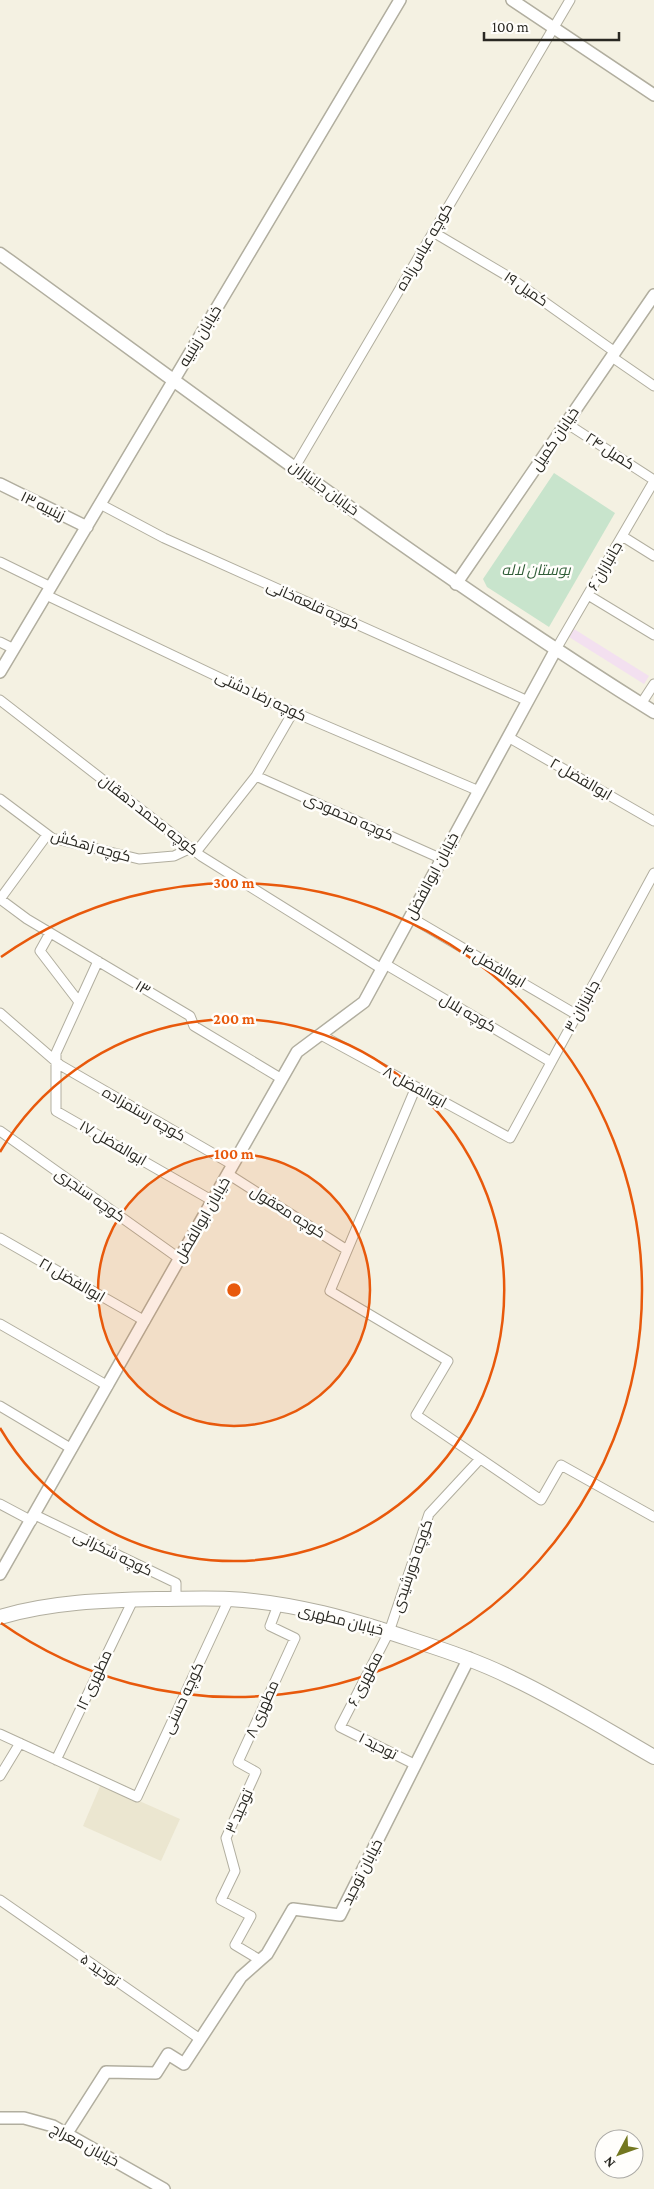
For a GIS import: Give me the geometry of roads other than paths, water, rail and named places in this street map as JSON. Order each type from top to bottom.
[{"type":"main road","name":"خیابان جانبازان","points":[[0,254],[456,584],[556,651],[654,712]]},
{"type":"main road","name":"خیابان مطهری","points":[[0,1617],[18,1612],[106,1600],[176,1599],[229,1599],[278,1605],[331,1615],[469,1658],[551,1697],[654,1757]]},
{"type":"street","name":"خیابان زینبیه","points":[[0,672],[400,0]]},
{"type":"street","points":[[512,0],[654,95]]},
{"type":"street","name":"کوچه عباس‌زاده","points":[[295,467],[570,0]]},
{"type":"street","name":"کمیل ۱۹","points":[[433,232],[509,277],[654,386]]},
{"type":"street","name":"خیابان کمیل","points":[[456,584],[654,295]]},
{"type":"street","name":"کمیل ۲۴","points":[[566,423],[654,480]]},
{"type":"street","name":"جانبازان ۶","points":[[556,651],[654,480]]},
{"type":"street","name":"زینبیه ۱۳","points":[[0,484],[86,527]]},
{"type":"street","name":"کوچه قلعه‌خانی","points":[[100,504],[164,538],[528,701]]},
{"type":"street","points":[[622,536],[654,556]]},
{"type":"street","name":"کوچه رضا دشتی","points":[[0,562],[49,591],[293,712],[479,791]]},
{"type":"street","points":[[588,595],[654,635]]},
{"type":"street","points":[[0,642],[14,649]]},
{"type":"street","name":"خیابان ابوالفضل","points":[[0,1574],[297,1052],[364,1002],[556,651]]},
{"type":"street","points":[[641,704],[654,684]]},
{"type":"street","name":"کوچه محمد دهقان","points":[[0,700],[193,850],[383,967]]},
{"type":"street","points":[[193,850],[256,776],[293,712]]},
{"type":"street","name":"ابوالفضل ۲","points":[[508,736],[654,821]]},
{"type":"street","name":"کوچه محمودی","points":[[256,776],[442,859]]},
{"type":"street","name":"کوچه زهکش","points":[[0,799],[47,835],[138,859],[174,856],[193,850]]},
{"type":"street","points":[[0,899],[47,835]]},
{"type":"street","name":"جانبازان ۳","points":[[510,1138],[654,873]]},
{"type":"street","name":"۱۳","points":[[0,899],[27,919],[190,1016],[194,1026],[282,1079]]},
{"type":"street","name":"ابوالفضل ۴","points":[[410,917],[577,1015]]},
{"type":"street","points":[[50,933],[40,951],[79,1002]]},
{"type":"street","points":[[56,1061],[56,1053],[98,961]]},
{"type":"street","name":"کوچه بلال","points":[[383,967],[551,1062]]},
{"type":"street","name":"کوچه رستمزاده","points":[[0,1013],[56,1061],[231,1170]]},
{"type":"street","name":"ابوالفضل ۸","points":[[321,1035],[510,1138]]},
{"type":"street","name":"ابوالفضل ۱۷","points":[[56,1061],[56,1111],[213,1201]]},
{"type":"street","points":[[416,1087],[330,1291],[448,1361],[416,1415],[541,1500],[561,1466],[654,1516]]},
{"type":"street","name":"کوچه سنجری","points":[[0,1131],[180,1259]]},
{"type":"street","name":"کوچه معقول","points":[[231,1170],[347,1250]]},
{"type":"street","name":"ابوالفضل ۲۱","points":[[0,1238],[145,1321]]},
{"type":"street","points":[[0,1324],[108,1386]]},
{"type":"street","points":[[0,1406],[72,1449]]},
{"type":"street","name":"کوچه خورشیدی","points":[[389,1632],[429,1514],[480,1459]]},
{"type":"street","points":[[0,1504],[33,1518]]},
{"type":"street","name":"کوچه شکرانی","points":[[33,1518],[176,1583],[176,1599]]},
{"type":"street","name":"کوچه حسنی","points":[[56,1760],[137,1796],[229,1599]]},
{"type":"street","name":"مطهری ۱۲","points":[[56,1760],[132,1600]]},
{"type":"street","name":"مطهری ۸","points":[[256,1772],[238,1762],[295,1638],[270,1626],[278,1605]]},
{"type":"street","name":"مطهری ۶","points":[[340,1727],[389,1632]]},
{"type":"street","name":"خیابان توحید","points":[[67,2133],[106,2072],[156,2073],[168,2054],[184,2064],[241,1977],[267,1954],[293,1909],[340,1915],[469,1658]]},
{"type":"street","name":"توحید ۱","points":[[340,1727],[416,1766]]},
{"type":"street","points":[[0,1734],[56,1760]]},
{"type":"street","points":[[0,1776],[20,1743]]},
{"type":"street","name":"توحید ۳","points":[[256,1772],[226,1838],[236,1872],[221,1900],[251,1916],[235,1945],[260,1960]]},
{"type":"street","name":"توحید ۵","points":[[0,1900],[200,2039]]},
{"type":"street","name":"خیابان معراج","points":[[0,2118],[24,2118],[39,2121],[67,2133],[164,2189]]},
{"type":"park label","name":"بوستان لاله","points":[[536,570]]}]
